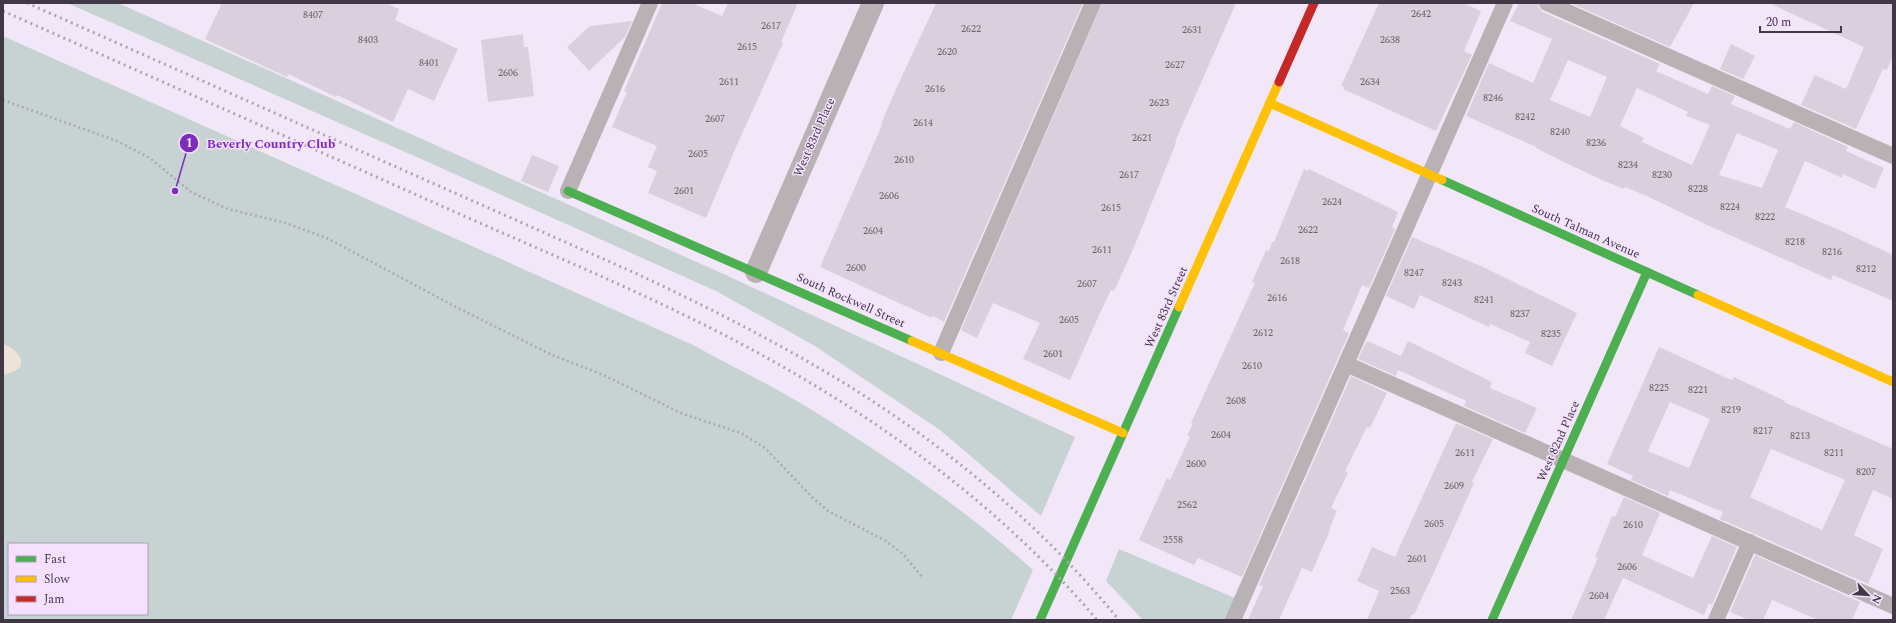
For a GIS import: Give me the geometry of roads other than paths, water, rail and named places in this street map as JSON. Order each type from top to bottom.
[{"type":"street","name":"West 83rd Place","points":[[756,272],[873,3]]},
{"type":"street","name":"West 83rd Street","points":[[1040,620],[1314,3]]},
{"type":"street","name":"South Talman Avenue","points":[[1270,103],[1893,382]]},
{"type":"street","name":"South Rockwell Street","points":[[568,191],[1123,433]]},
{"type":"street","name":"West 82nd Place","points":[[1492,620],[1562,459],[1647,272]]},
{"type":"lane","points":[[568,191],[650,3]]},
{"type":"lane","points":[[941,353],[1093,3]]},
{"type":"lane","points":[[1233,620],[1505,3]]},
{"type":"lane","points":[[1547,3],[1893,156]]},
{"type":"lane","points":[[1346,364],[1893,606]]},
{"type":"lane","points":[[1716,620],[1750,542]]},
{"type":"railway","points":[[27,3],[635,273],[725,317],[812,364],[897,417],[977,478],[1052,546],[1119,620]]},
{"type":"railway","points":[[3,11],[604,277],[677,311],[749,348],[845,404],[936,468],[1021,540],[1060,579],[1097,620]]},
{"type":"place","name":"Beverly Country Club","points":[[175,191]]}]
